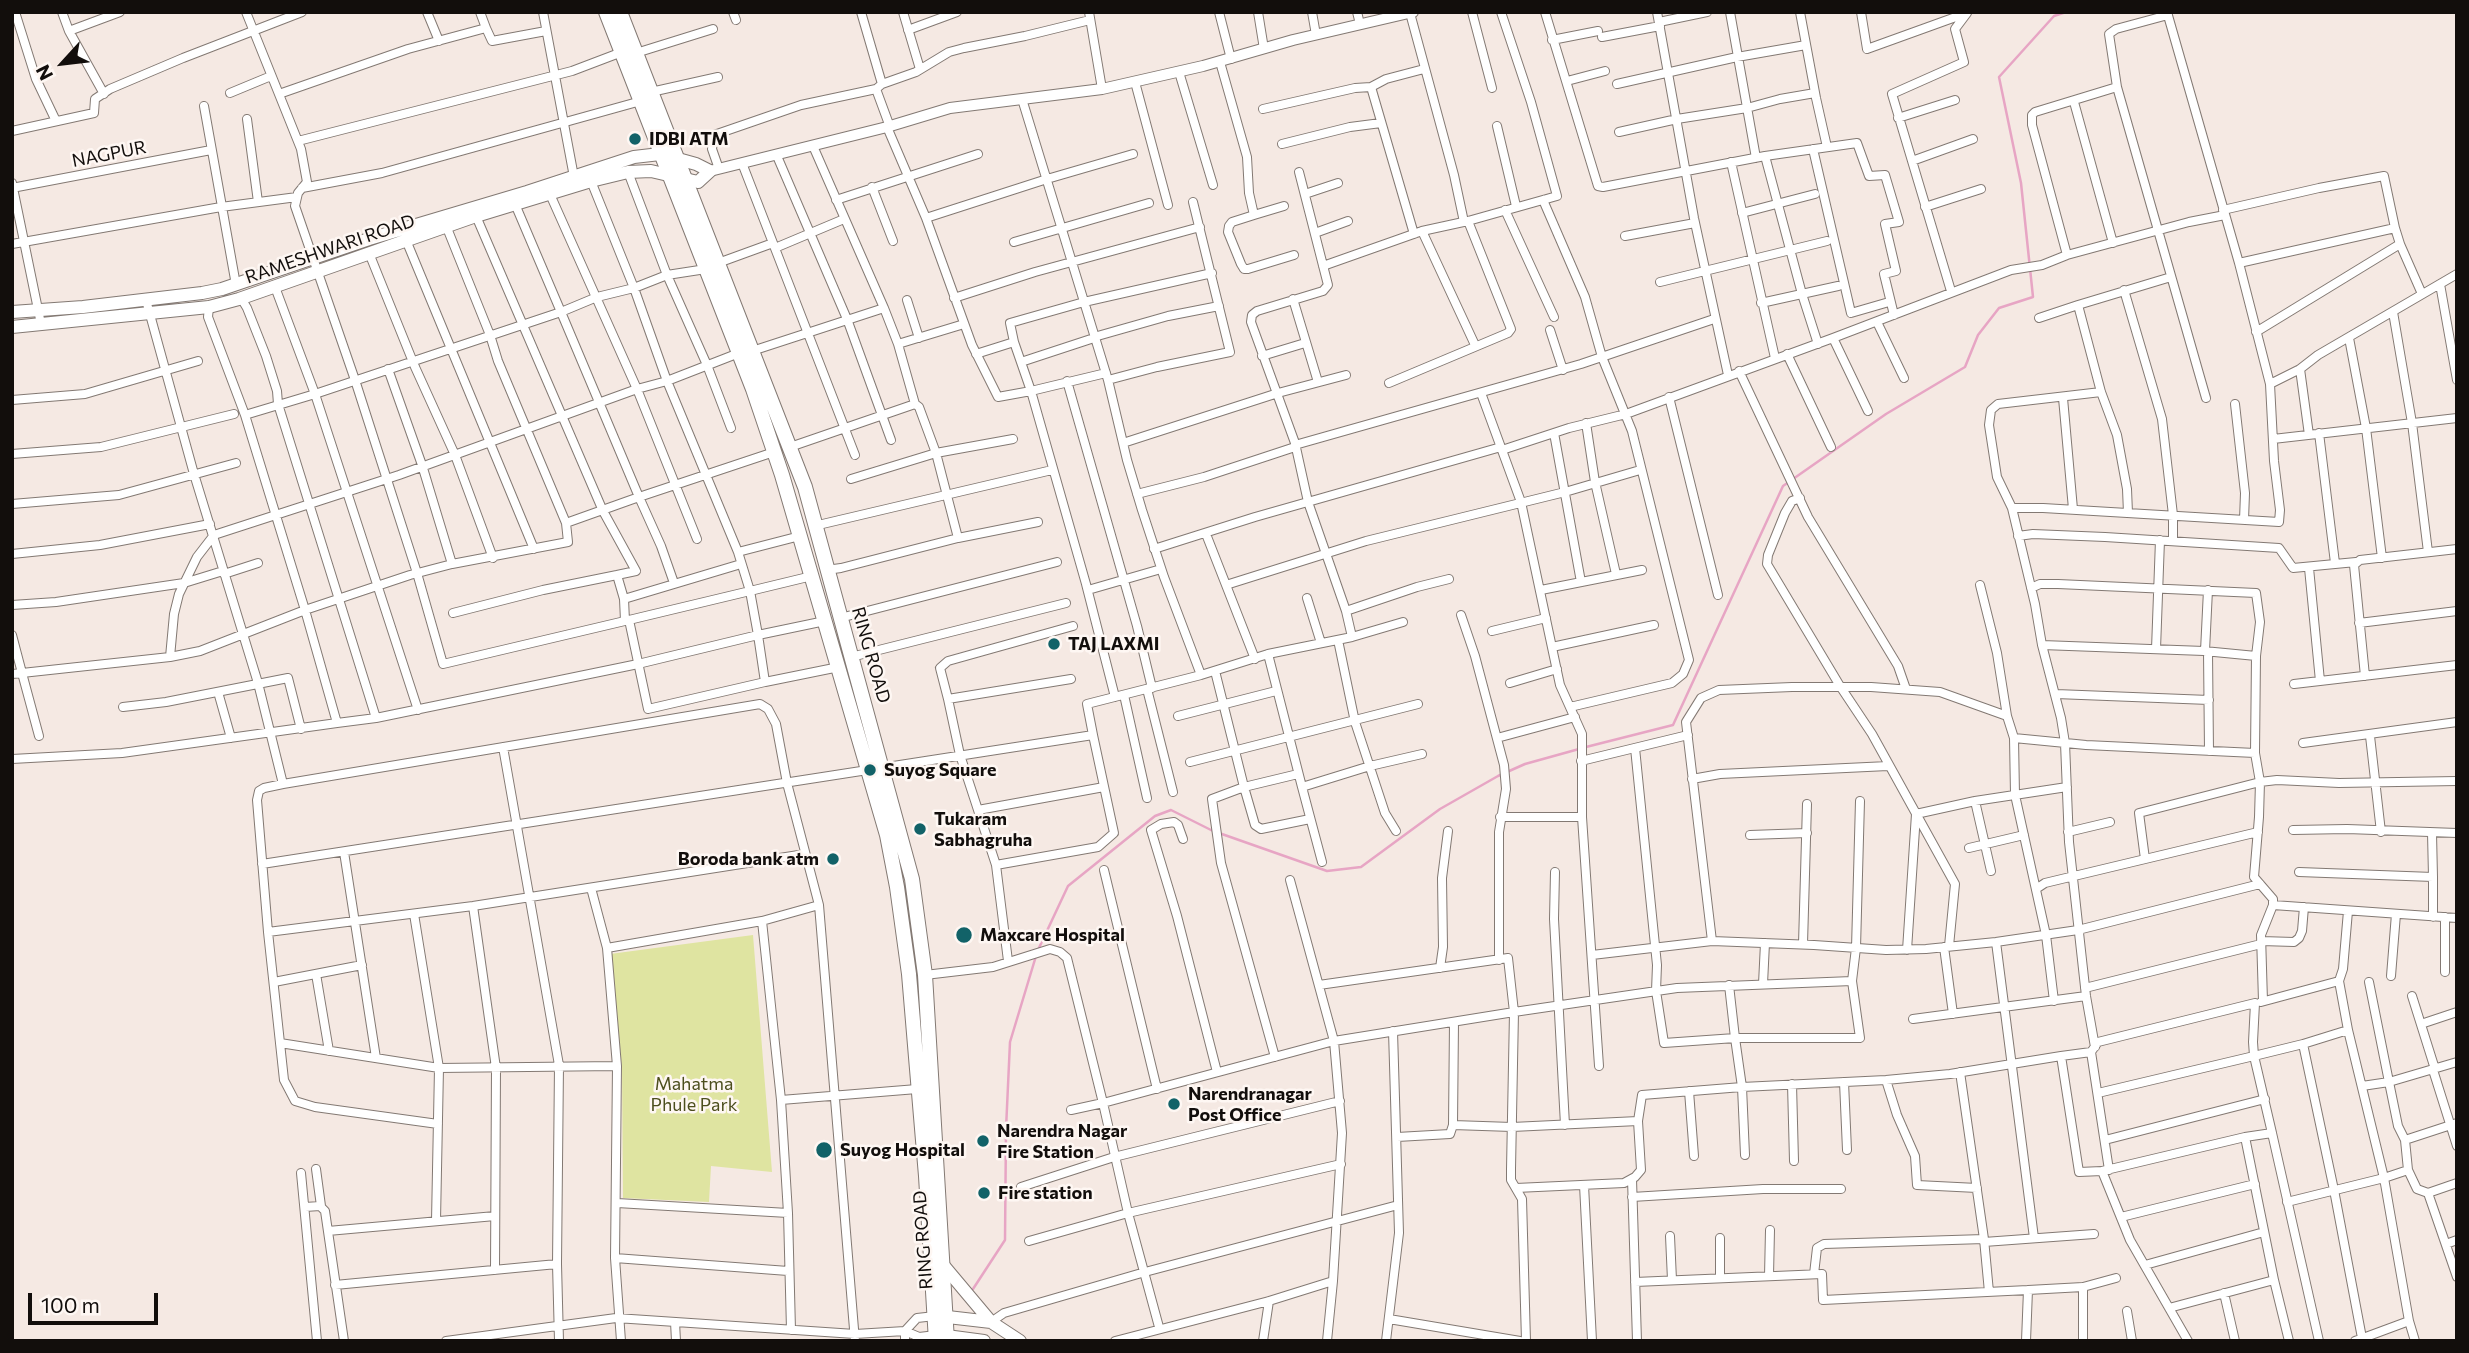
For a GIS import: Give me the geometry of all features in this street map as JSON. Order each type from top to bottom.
[{"type":"highway","name":"RING ROAD","points":[[606,12],[629,53],[646,97],[678,158],[712,266],[805,487],[826,570],[839,667],[876,768],[912,879],[925,975],[944,1266],[941,1316]]},
{"type":"highway","name":"RING ROAD","points":[[620,12],[629,53]]},
{"type":"highway","name":"RING ROAD","points":[[646,97],[660,154],[712,266]]},
{"type":"highway","name":"RING ROAD","points":[[746,352],[812,576],[851,657],[876,768],[909,974],[917,1089],[942,1338]]},
{"type":"main road","points":[[12,312],[149,306],[236,285],[313,258],[548,190],[574,177],[634,157],[660,154],[715,170]]},
{"type":"main road","points":[[684,178],[699,182],[715,170]]},
{"type":"main road","name":"RAMESHWARI ROAD","points":[[12,327],[149,306],[209,307],[275,287],[406,240],[444,222],[515,204],[548,190],[628,172],[651,171],[684,178]]},
{"type":"main road","points":[[944,1266],[991,1322],[1020,1341]]},
{"type":"main road","points":[[941,1316],[991,1322]]},
{"type":"main road","points":[[942,1338],[984,1341]]},
{"type":"street","points":[[13,12],[36,79],[56,121]]},
{"type":"street","points":[[62,12],[69,31],[104,94]]},
{"type":"street","points":[[69,31],[120,12]]},
{"type":"street","points":[[246,12],[298,141],[307,182],[297,197],[295,206],[387,479],[443,664],[812,576]]},
{"type":"street","points":[[12,131],[94,113],[95,99],[104,94],[183,58],[302,12]]},
{"type":"street","points":[[427,12],[439,41]]},
{"type":"street","points":[[480,12],[492,41],[547,31]]},
{"type":"street","points":[[543,12],[574,177]]},
{"type":"street","points":[[862,12],[889,127],[976,354],[998,397],[1066,381],[1107,376],[1230,352],[1193,202]]},
{"type":"street","points":[[903,12],[920,69]]},
{"type":"street","points":[[908,30],[957,12]]},
{"type":"street","points":[[1219,12],[1226,60],[1247,157],[1249,193],[1254,215]]},
{"type":"street","points":[[1258,12],[1264,49]]},
{"type":"street","points":[[1312,12],[1316,35]]},
{"type":"street","points":[[1357,12],[1360,24]]},
{"type":"street","points":[[1472,12],[1492,88]]},
{"type":"street","points":[[1323,266],[1418,232],[1554,198],[1557,192],[1501,12]]},
{"type":"street","points":[[1545,12],[1598,186],[1765,156],[1857,143],[1869,176],[1885,175],[1899,222],[1885,225],[1896,271],[1884,274],[1894,316]]},
{"type":"street","points":[[1657,12],[1695,223],[1728,375]]},
{"type":"street","points":[[1552,40],[1659,24],[1707,12]]},
{"type":"street","points":[[1730,12],[1756,158]]},
{"type":"street","points":[[1800,12],[1827,147]]},
{"type":"street","points":[[1861,12],[1867,49],[1967,12]]},
{"type":"street","points":[[1951,291],[1892,94],[1964,62],[1955,29],[1967,12]]},
{"type":"street","points":[[1102,89],[1089,16],[1026,36],[949,52],[920,69],[879,87],[801,104],[714,135],[712,149],[715,170],[889,127],[950,108],[1102,89],[1411,13],[1466,222],[1510,325],[1508,333],[1389,383]]},
{"type":"street","points":[[2012,508],[2073,509],[2279,522],[2270,384],[2239,263],[2167,14],[2116,29],[2109,34],[2118,87],[2206,398]]},
{"type":"street","points":[[279,94],[486,28]]},
{"type":"street","points":[[298,141],[554,75],[713,29]]},
{"type":"street","points":[[1618,84],[1737,57],[1806,45]]},
{"type":"street","points":[[1263,109],[1355,88],[1371,87],[1386,79],[1424,69]]},
{"type":"street","points":[[1567,81],[1605,71]]},
{"type":"street","points":[[1179,72],[1213,185]]},
{"type":"street","points":[[230,93],[271,76]]},
{"type":"street","points":[[302,188],[382,173],[718,77]]},
{"type":"street","points":[[1135,82],[1168,205]]},
{"type":"street","points":[[1371,87],[1418,232],[1475,345]]},
{"type":"street","points":[[2067,255],[2031,120],[2035,113],[2118,87]]},
{"type":"street","points":[[1619,132],[1815,93]]},
{"type":"street","points":[[1022,99],[1107,376],[1123,443],[1154,549],[1201,676]]},
{"type":"street","points":[[1898,118],[1955,100]]},
{"type":"street","points":[[2074,102],[2113,243]]},
{"type":"street","points":[[204,106],[236,285]]},
{"type":"street","points":[[247,119],[258,202]]},
{"type":"street","points":[[1282,144],[1350,127],[1381,123]]},
{"type":"street","points":[[1497,126],[1516,206]]},
{"type":"street","points":[[1912,161],[1973,139]]},
{"type":"street","points":[[813,146],[898,344],[915,404],[919,407],[936,453],[958,538]]},
{"type":"street","points":[[1813,149],[1851,313],[1889,302]]},
{"type":"street","name":"NAGPUR","points":[[12,186],[211,150]]},
{"type":"street","points":[[836,200],[978,154]]},
{"type":"street","points":[[926,218],[1133,154]]},
{"type":"street","points":[[777,156],[847,319],[891,440]]},
{"type":"street","points":[[1765,156],[1818,344]]},
{"type":"street","points":[[1731,162],[1775,358]]},
{"type":"street","points":[[742,163],[855,455]]},
{"type":"street","points":[[628,172],[667,275],[707,365],[731,428]]},
{"type":"street","points":[[1299,172],[1328,285],[1326,289],[1252,315],[1251,321],[1295,446],[1308,502],[1346,611],[1352,637]]},
{"type":"street","points":[[1154,549],[1255,517],[1625,414],[1894,316],[1951,291],[2018,269],[2042,265],[2067,255],[2319,188],[2384,176],[2400,244],[2422,294]]},
{"type":"street","points":[[591,181],[634,288],[667,381],[738,552],[750,591],[765,682]]},
{"type":"street","points":[[1305,194],[1338,183]]},
{"type":"street","points":[[12,186],[41,324]]},
{"type":"street","points":[[872,187],[893,241]]},
{"type":"street","points":[[1926,206],[1981,189]]},
{"type":"street","points":[[548,190],[637,388],[697,539]]},
{"type":"street","points":[[1742,214],[1815,194]]},
{"type":"street","points":[[12,244],[221,207],[297,197]]},
{"type":"street","points":[[1543,200],[1585,297],[1602,357],[1632,431],[1689,660],[1683,674],[1671,683],[1570,707]]},
{"type":"street","points":[[1014,242],[1149,203]]},
{"type":"street","points":[[515,204],[601,402],[674,583]]},
{"type":"street","points":[[1283,206],[1232,222],[1228,226],[1228,232],[1244,269],[1294,255]]},
{"type":"street","points":[[1505,210],[1554,317]]},
{"type":"street","points":[[453,613],[543,590],[636,571],[603,511],[476,216]]},
{"type":"street","points":[[245,415],[522,326],[597,297],[774,246],[844,219]]},
{"type":"street","points":[[1315,233],[1348,221]]},
{"type":"street","points":[[12,674],[170,657],[200,651],[305,610],[417,573],[568,542],[566,523],[498,361],[444,222]]},
{"type":"street","points":[[1625,236],[1695,223]]},
{"type":"street","points":[[954,298],[1200,227]]},
{"type":"street","points":[[2239,263],[2395,228]]},
{"type":"street","points":[[406,240],[534,549]]},
{"type":"street","points":[[1660,282],[1827,241]]},
{"type":"street","points":[[2256,332],[2400,244]]},
{"type":"street","points":[[369,253],[455,455],[493,558]]},
{"type":"street","points":[[1147,798],[1120,696],[1010,323],[1084,302],[1212,273]]},
{"type":"street","points":[[2270,384],[2300,369],[2457,274]]},
{"type":"street","points":[[2039,318],[2171,276]]},
{"type":"street","points":[[2440,284],[2457,380]]},
{"type":"street","points":[[1761,303],[1838,286]]},
{"type":"street","points":[[275,287],[315,394],[418,710]]},
{"type":"street","points":[[2124,290],[2162,419],[2173,515],[2173,541]]},
{"type":"street","points":[[242,298],[266,356],[277,391],[278,404],[341,598],[376,718]]},
{"type":"street","points":[[1293,299],[1318,382]]},
{"type":"street","points":[[907,300],[919,338]]},
{"type":"street","points":[[2078,305],[2101,392],[2117,435],[2127,489],[2128,513]]},
{"type":"street","points":[[149,306],[194,474],[258,683],[283,785]]},
{"type":"street","points":[[1021,362],[1168,316],[1219,306]]},
{"type":"street","points":[[209,307],[208,317],[245,415],[277,515],[337,723]]},
{"type":"street","points":[[170,657],[174,614],[184,583],[197,557],[214,535],[387,479],[526,428],[562,418],[637,388],[667,381],[707,365],[884,307]]},
{"type":"street","points":[[2393,312],[2412,423],[2428,552]]},
{"type":"street","points":[[1137,494],[1204,477],[1295,446],[1563,370],[1714,319]]},
{"type":"street","points":[[1877,322],[1904,378]]},
{"type":"street","points":[[898,344],[964,324]]},
{"type":"street","points":[[1550,330],[1563,370]]},
{"type":"street","points":[[1833,338],[1868,411]]},
{"type":"street","points":[[2348,338],[2366,428],[2382,558]]},
{"type":"street","points":[[976,354],[1014,342]]},
{"type":"street","points":[[1262,356],[1305,343]]},
{"type":"street","points":[[1787,354],[1831,447]]},
{"type":"street","points":[[12,400],[85,394],[198,361]]},
{"type":"street","points":[[388,369],[422,465],[452,564]]},
{"type":"street","points":[[2300,369],[2309,435]]},
{"type":"street","points":[[1739,371],[1808,517],[1898,666],[1906,689]]},
{"type":"street","points":[[1123,443],[1346,374]]},
{"type":"street","points":[[1066,381],[1137,626],[1173,792]]},
{"type":"street","points":[[2101,392],[1998,404],[1991,410],[1989,425],[1997,477],[2012,508],[2042,645],[2056,694],[2064,743],[2068,832],[2085,992],[2105,1140],[2106,1170],[2121,1217],[2188,1341]]},
{"type":"street","points":[[1481,393],[1521,502],[1560,685],[1582,734],[1582,817],[1599,1066]]},
{"type":"street","points":[[1669,397],[1717,595]]},
{"type":"street","points":[[2063,398],[2073,509]]},
{"type":"street","points":[[789,447],[915,404]]},
{"type":"street","points":[[2235,404],[2245,493],[2244,520]]},
{"type":"street","points":[[12,454],[101,447],[234,414]]},
{"type":"street","points":[[2273,439],[2457,418]]},
{"type":"street","points":[[1586,423],[1595,482],[1616,574]]},
{"type":"street","points":[[1554,433],[1581,582]]},
{"type":"street","points":[[2319,433],[2334,563]]},
{"type":"street","points":[[851,479],[936,453],[1013,439]]},
{"type":"street","points":[[566,523],[774,452]]},
{"type":"street","points":[[12,504],[119,495],[236,463]]},
{"type":"street","points":[[814,526],[1052,470]]},
{"type":"street","points":[[1226,585],[1442,521],[1565,492],[1640,470]]},
{"type":"street","points":[[1800,498],[1792,502],[1785,513],[1766,564],[1872,734],[1955,884],[1947,947],[1953,1014]]},
{"type":"street","points":[[826,570],[1038,522]]},
{"type":"street","points":[[12,554],[100,545],[210,524]]},
{"type":"street","points":[[1206,534],[1255,659]]},
{"type":"street","points":[[2018,536],[2046,534],[2279,548],[2293,568],[2457,549]]},
{"type":"street","points":[[738,552],[800,537]]},
{"type":"street","points":[[2156,649],[2160,540]]},
{"type":"street","points":[[12,759],[122,753],[376,718],[638,664],[833,620],[1057,562]]},
{"type":"street","points":[[2356,562],[2354,573],[2365,676]]},
{"type":"street","points":[[12,605],[56,602],[184,583],[258,563]]},
{"type":"street","points":[[624,599],[741,564]]},
{"type":"street","points":[[2309,568],[2320,681]]},
{"type":"street","points":[[1088,590],[1161,569]]},
{"type":"street","points":[[1541,590],[1642,570]]},
{"type":"street","points":[[617,575],[650,722]]},
{"type":"street","points":[[1346,611],[1449,579]]},
{"type":"street","points":[[2031,588],[2040,584],[2256,593],[2260,622],[2256,656],[2255,753],[2260,782],[2254,877],[2273,899],[2273,905],[2261,935],[2254,1056],[2319,1341]]},
{"type":"street","points":[[1980,585],[2014,738],[2015,795],[2046,935],[2054,1000]]},
{"type":"street","points":[[2208,590],[2208,751]]},
{"type":"street","points":[[1307,598],[1321,643]]},
{"type":"street","points":[[851,657],[1066,603]]},
{"type":"street","points":[[2359,623],[2457,611]]},
{"type":"street","points":[[1461,615],[1504,765],[1506,789],[1500,817],[1499,960]]},
{"type":"street","points":[[1492,631],[1546,618]]},
{"type":"street","points":[[996,865],[1098,847],[1114,834],[1087,704],[1201,676],[1268,654],[1352,637],[1403,622]]},
{"type":"street","points":[[1552,647],[1654,625]]},
{"type":"street","points":[[1008,961],[996,865],[960,755],[940,668],[948,661],[1073,626]]},
{"type":"street","points":[[12,635],[39,736]]},
{"type":"street","points":[[1338,640],[1355,722],[1385,813],[1396,831]]},
{"type":"street","points":[[2042,645],[2207,651],[2256,656]]},
{"type":"street","points":[[1268,654],[1322,862]]},
{"type":"street","points":[[2294,684],[2457,666]]},
{"type":"street","points":[[648,709],[839,667]]},
{"type":"street","points":[[1510,683],[1557,669]]},
{"type":"street","points":[[1215,671],[1233,749],[1255,825],[1261,829],[1310,819]]},
{"type":"street","points":[[123,707],[288,678],[301,729]]},
{"type":"street","points":[[948,699],[1071,680]]},
{"type":"street","points":[[1712,941],[1686,722],[1701,698],[1719,690],[1840,686],[1906,689],[1940,692],[2007,716]]},
{"type":"street","points":[[1178,716],[1276,691]]},
{"type":"street","points":[[218,692],[231,738]]},
{"type":"street","points":[[2056,694],[2208,700]]},
{"type":"street","points":[[438,1124],[315,1107],[295,1101],[284,1080],[262,864],[257,800],[259,791],[760,704],[768,709],[776,724],[787,783],[819,905],[855,1337]]},
{"type":"street","points":[[1190,762],[1418,704]]},
{"type":"street","points":[[1497,737],[1575,717]]},
{"type":"street","points":[[2303,743],[2370,736],[2457,722]]},
{"type":"street","points":[[262,864],[1093,735]]},
{"type":"street","points":[[1581,759],[1688,735]]},
{"type":"street","points":[[2370,736],[2381,832]]},
{"type":"street","points":[[2014,738],[2255,753]]},
{"type":"street","points":[[503,747],[559,1065],[559,1341]]},
{"type":"street","points":[[1635,748],[1655,948],[1656,991],[1664,1044],[1735,1038],[1860,1038],[1852,981],[1856,948],[1860,801]]},
{"type":"street","points":[[1301,787],[1370,766],[1422,754]]},
{"type":"street","points":[[1692,779],[1720,774],[1888,766]]},
{"type":"street","points":[[1275,1057],[1221,863],[1212,799],[1244,787],[1298,774]]},
{"type":"street","points":[[2145,859],[2140,813],[2260,782],[2457,781]]},
{"type":"street","points":[[978,810],[1104,787]]},
{"type":"street","points":[[1916,814],[1975,801],[2067,787]]},
{"type":"street","points":[[1975,801],[1991,871]]},
{"type":"street","points":[[1803,944],[1807,804]]},
{"type":"street","points":[[1907,950],[1916,814]]},
{"type":"street","points":[[1500,817],[1582,817]]},
{"type":"street","points":[[1183,839],[1178,825],[1174,822],[1161,824],[1151,830],[1177,916],[1217,1072]]},
{"type":"street","points":[[2068,832],[2110,822]]},
{"type":"street","points":[[2293,830],[2457,833]]},
{"type":"street","points":[[1440,968],[1443,947],[1443,878],[1448,831]]},
{"type":"street","points":[[2036,888],[2045,883],[2258,832]]},
{"type":"street","points":[[1750,835],[1807,833]]},
{"type":"street","points":[[2432,833],[2433,917]]},
{"type":"street","points":[[1969,848],[2024,835]]},
{"type":"street","points":[[344,852],[376,1058]]},
{"type":"street","points":[[268,932],[531,898],[805,854]]},
{"type":"street","points":[[1104,870],[1157,1089]]},
{"type":"street","points":[[1555,872],[1554,919],[1565,1125]]},
{"type":"street","points":[[2299,872],[2433,877]]},
{"type":"street","points":[[1290,880],[1334,1041],[1342,1133],[1334,1281],[1327,1341]]},
{"type":"street","points":[[1592,955],[1712,941],[1907,950],[1996,942],[2078,930],[2260,884]]},
{"type":"street","points":[[591,888],[607,948],[617,1066],[615,1258],[621,1341]]},
{"type":"street","points":[[607,948],[762,921],[819,905]]},
{"type":"street","points":[[2273,905],[2457,918]]},
{"type":"street","points":[[473,906],[496,1068],[495,1270]]},
{"type":"street","points":[[1913,1019],[2054,1000],[2261,943],[2290,943],[2300,938],[2304,908]]},
{"type":"street","points":[[2348,911],[2343,969],[2339,981],[2348,1030],[2384,1178],[2409,1321],[2415,1341]]},
{"type":"street","points":[[414,914],[439,1068],[436,1221]]},
{"type":"street","points":[[2391,976],[2396,914]]},
{"type":"street","points":[[2445,917],[2445,972]]},
{"type":"street","points":[[762,921],[781,1100],[791,1330]]},
{"type":"street","points":[[1996,942],[2034,1238]]},
{"type":"street","points":[[1763,984],[1765,943]]},
{"type":"street","points":[[925,975],[993,967],[1050,949],[1067,958],[1114,1157],[1159,1327]]},
{"type":"street","points":[[1319,985],[1508,958],[1514,1012],[1511,1180],[1522,1199],[1526,1341]]},
{"type":"street","points":[[274,982],[362,965]]},
{"type":"street","points":[[316,974],[328,1051]]},
{"type":"street","points":[[1071,1110],[1334,1041],[1393,1031],[1656,991],[1729,985],[1852,981]]},
{"type":"street","points":[[1516,1188],[1625,1183],[1632,1179],[1641,1170],[1638,1121],[1642,1095],[1886,1080],[2010,1065],[2093,1049],[2098,1042],[2339,981]]},
{"type":"street","points":[[2369,982],[2398,1126],[2405,1140],[2408,1170],[2417,1189],[2428,1193],[2457,1183]]},
{"type":"street","points":[[1729,985],[1742,1087],[1745,1155]]},
{"type":"street","points":[[2412,996],[2454,1124],[2457,1146]]},
{"type":"street","points":[[2421,1024],[2457,1012]]},
{"type":"street","points":[[1397,1137],[1450,1134],[1453,1125],[1454,1022]]},
{"type":"street","points":[[2098,1093],[2303,1044],[2348,1030]]},
{"type":"street","points":[[1386,1341],[1399,1233],[1393,1031]]},
{"type":"street","points":[[280,1042],[439,1068],[617,1066]]},
{"type":"street","points":[[2303,1044],[2334,1190],[2359,1339],[2409,1321]]},
{"type":"street","points":[[2061,1056],[2079,1172],[2106,1170],[2272,1133]]},
{"type":"street","points":[[2362,1086],[2389,1082],[2457,1062]]},
{"type":"street","points":[[1960,1072],[1989,1292]]},
{"type":"street","points":[[1886,1080],[1915,1156],[1917,1185],[1977,1188]]},
{"type":"street","points":[[1844,1082],[1847,1150]]},
{"type":"street","points":[[1792,1084],[1794,1161]]},
{"type":"street","points":[[781,1100],[917,1089]]},
{"type":"street","points":[[1689,1091],[1694,1156]]},
{"type":"street","points":[[2105,1140],[2264,1099]]},
{"type":"street","points":[[1021,1187],[1114,1157],[1339,1101]]},
{"type":"street","points":[[1453,1125],[1512,1127],[1638,1121]]},
{"type":"street","points":[[2405,1140],[2454,1124]]},
{"type":"street","points":[[2245,1137],[2289,1341]]},
{"type":"street","points":[[1029,1241],[1128,1213],[1340,1164]]},
{"type":"street","points":[[316,1169],[321,1206],[325,1211],[344,1341]]},
{"type":"street","points":[[2287,1202],[2408,1170]]},
{"type":"street","points":[[302,1173],[317,1341]]},
{"type":"street","points":[[1632,1179],[1637,1341]]},
{"type":"street","points":[[2121,1217],[2255,1184]]},
{"type":"street","points":[[1584,1185],[1592,1341]]},
{"type":"street","points":[[1632,1197],[1763,1189],[1841,1189]]},
{"type":"street","points":[[2428,1193],[2457,1277]]},
{"type":"street","points":[[617,1203],[788,1213]]},
{"type":"street","points":[[991,1322],[1004,1312],[1398,1205]]},
{"type":"street","points":[[305,1207],[321,1206]]},
{"type":"street","points":[[328,1231],[495,1216]]},
{"type":"street","points":[[1769,1276],[1770,1230]]},
{"type":"street","points":[[2145,1265],[2264,1232]]},
{"type":"street","points":[[1814,1274],[1817,1248],[1824,1244],[1984,1241],[2094,1234]]},
{"type":"street","points":[[1670,1236],[1672,1280]]},
{"type":"street","points":[[1720,1238],[1720,1278]]},
{"type":"street","points":[[2446,1244],[2457,1240]]},
{"type":"street","points":[[615,1258],[788,1271]]},
{"type":"street","points":[[335,1285],[557,1264]]},
{"type":"street","points":[[1635,1282],[1822,1274],[1823,1300],[2083,1287],[2116,1278]]},
{"type":"street","points":[[2169,1308],[2274,1280]]},
{"type":"street","points":[[1115,1341],[1159,1327],[1269,1301],[1334,1281]]},
{"type":"street","points":[[2083,1287],[2083,1341]]},
{"type":"street","points":[[2026,1341],[2028,1290]]},
{"type":"street","points":[[2224,1293],[2235,1341]]},
{"type":"street","points":[[1263,1341],[1269,1301]]},
{"type":"street","points":[[2127,1311],[2132,1341]]},
{"type":"street","points":[[905,1341],[905,1331],[916,1318],[941,1316]]},
{"type":"street","points":[[446,1341],[620,1318],[855,1337],[905,1331],[919,1337],[942,1338]]},
{"type":"street","points":[[1389,1319],[1520,1341]]},
{"type":"street","points":[[675,1322],[677,1341]]},
{"type":"green space","name":"Mahatma Phule Park","points":[[753,935],[772,1172],[711,1166],[709,1202],[623,1198],[622,1069],[610,954]]},
{"type":"waterway","points":[[1586,747],[1673,725],[1783,486],[1886,414],[1965,367],[1978,335],[1999,308],[2033,297],[2021,183],[1999,77],[2054,16],[2066,12]]},
{"type":"waterway","points":[[1219,833],[1327,871],[1361,867],[1440,809],[1498,776],[1525,764],[1579,749]]},
{"type":"waterway","points":[[1038,950],[1068,886],[1155,816],[1171,810],[1213,831]]},
{"type":"waterway","points":[[973,1289],[1005,1240],[1010,1042],[1036,956]]},
{"type":"place","name":"IDBI ATM","points":[[635,139]]},
{"type":"place","name":"TAJ LAXMI","points":[[1054,644]]},
{"type":"place","name":"Suyog Square","points":[[870,770]]},
{"type":"place","name":"Tukaram Sabhagruha","points":[[920,829]]},
{"type":"place","name":"Boroda bank atm","points":[[833,859]]},
{"type":"place","name":"Maxcare Hospital","points":[[964,935]]},
{"type":"place","name":"Narendranagar Post Office","points":[[1174,1104]]},
{"type":"place","name":"Narendra Nagar Fire Station","points":[[983,1141]]},
{"type":"place","name":"Suyog Hospital","points":[[824,1150]]},
{"type":"place","name":"Fire station","points":[[984,1193]]}]
